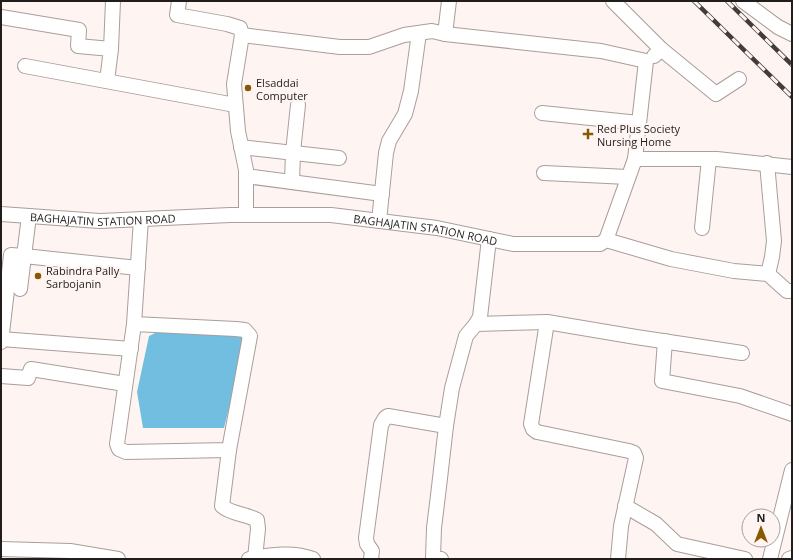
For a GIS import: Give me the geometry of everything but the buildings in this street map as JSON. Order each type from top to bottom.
[{"type":"street","points":[[107,81],[114,1]]},
{"type":"street","points":[[179,1],[177,15],[227,24],[240,28],[242,35],[234,84],[238,131],[245,163],[246,214]]},
{"type":"street","points":[[446,34],[449,1]]},
{"type":"street","points":[[613,1],[661,49],[716,94],[739,79]]},
{"type":"street","points":[[743,1],[778,27],[792,34]]},
{"type":"street","points":[[1,17],[79,30],[78,46],[111,49]]},
{"type":"street","points":[[242,35],[340,48],[369,48],[404,35],[432,31],[446,34],[601,51],[646,61],[652,59],[661,49]]},
{"type":"street","points":[[379,221],[386,153],[390,141],[405,114],[411,91],[419,33]]},
{"type":"street","points":[[646,61],[635,159],[606,240],[671,259],[734,270],[768,274],[787,290],[792,291]]},
{"type":"street","points":[[25,66],[236,105]]},
{"type":"street","points":[[292,182],[293,152],[298,105]]},
{"type":"street","points":[[542,113],[638,123]]},
{"type":"street","points":[[241,147],[339,158]]},
{"type":"street","points":[[635,159],[709,159],[792,166]]},
{"type":"street","points":[[702,228],[709,159]]},
{"type":"street","points":[[767,163],[774,241],[768,274]]},
{"type":"street","points":[[544,173],[628,177]]},
{"type":"street","points":[[246,176],[382,194]]},
{"type":"street","name":"BAGHAJATIN STATION ROAD","points":[[1,214],[100,221],[246,214],[331,214],[437,228],[513,244],[600,244],[606,240]]},
{"type":"street","points":[[20,289],[29,216]]},
{"type":"street","points":[[141,219],[134,324],[117,444],[119,450],[126,452],[229,450]]},
{"type":"street","points":[[440,559],[433,558],[434,528],[446,426],[452,388],[466,336],[480,317],[489,239]]},
{"type":"street","points":[[131,349],[1,341],[11,255],[138,268]]},
{"type":"street","points":[[476,324],[547,322],[742,353]]},
{"type":"street","points":[[547,322],[531,424],[533,429],[537,432],[629,451],[634,453],[636,458],[621,526],[618,559]]},
{"type":"street","points":[[134,324],[236,328],[245,330],[250,336],[229,450],[222,506],[226,510],[249,516],[257,520],[258,529],[252,558],[277,554],[306,556],[313,559]]},
{"type":"street","points":[[665,341],[662,381],[740,396],[792,414]]},
{"type":"street","points":[[1,376],[28,378],[30,369],[125,384]]},
{"type":"street","points":[[371,559],[372,551],[367,544],[366,538],[381,425],[383,420],[388,416],[446,426]]},
{"type":"street","points":[[770,559],[792,470]]},
{"type":"street","points":[[625,506],[656,524],[687,553],[745,559]]},
{"type":"street","points":[[1,550],[70,551],[118,559]]},
{"type":"water","points":[[170,326],[247,336],[224,428],[143,428],[137,392],[149,336]]},
{"type":"railway","points":[[694,1],[792,97]]},
{"type":"railway","points":[[727,1],[792,65]]},
{"type":"place","name":"Elsaddai Computer","points":[[248,88]]},
{"type":"place","name":"Red Plus Society Nursing Home","points":[[588,134]]},
{"type":"place","name":"Rabindra Pally Sarbojanin","points":[[38,276]]}]
